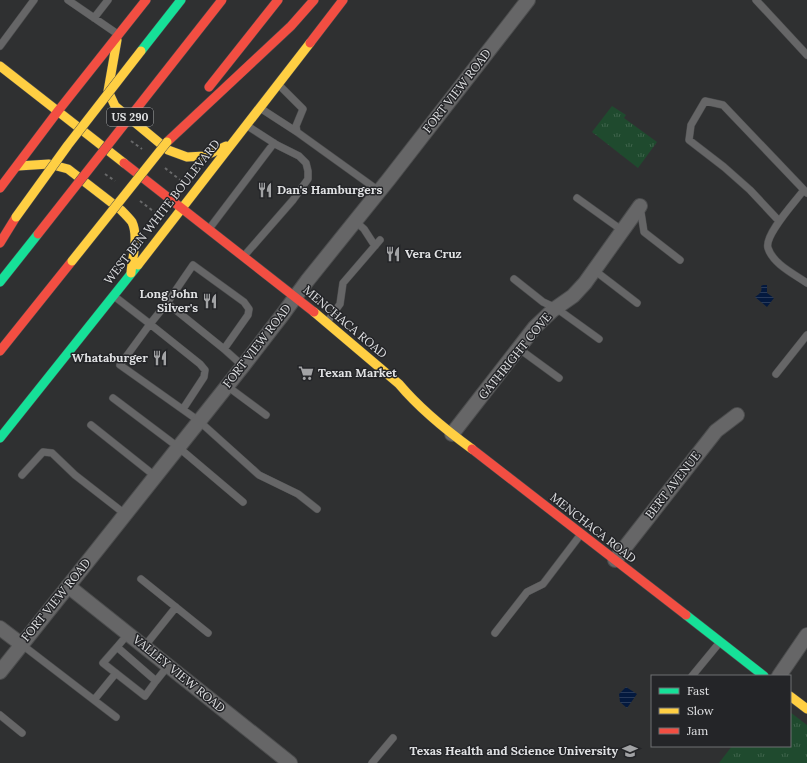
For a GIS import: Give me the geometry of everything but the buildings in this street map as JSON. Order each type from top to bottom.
[{"type":"main road","points":[[0,188],[58,111],[146,0]]},
{"type":"main road","points":[[0,243],[16,217],[68,145],[181,0]]},
{"type":"main road","name":"US 290","points":[[0,282],[222,0]]},
{"type":"main road","points":[[0,350],[167,142],[278,0]]},
{"type":"main road","points":[[167,142],[291,26],[314,0]]},
{"type":"main road","name":"WEST BEN WHITE BOULEVARD","points":[[0,438],[131,273],[343,0]]},
{"type":"main road","points":[[119,35],[110,74],[108,91],[115,106],[168,150],[187,157],[205,156],[229,145]]},
{"type":"main road","name":"MENCHACA ROAD","points":[[0,66],[296,296],[399,384],[410,397],[452,434],[763,675]]},
{"type":"main road","points":[[18,166],[44,163],[59,165],[68,169],[125,213],[132,224],[134,240],[131,273]]},
{"type":"main road","points":[[791,697],[807,709]]},
{"type":"street","name":"FORT VIEW ROAD","points":[[0,672],[243,366],[528,0]]},
{"type":"street","name":"GATHRIGHT COVE","points":[[452,434],[518,348],[544,317],[573,296],[594,270],[640,206]]},
{"type":"street","name":"BERT AVENUE","points":[[615,560],[716,430],[737,415]]},
{"type":"street","name":"VALLEY VIEW ROAD","points":[[68,586],[290,763]]},
{"type":"street","points":[[0,628],[21,644]]},
{"type":"street","points":[[780,675],[807,636]]},
{"type":"lane","points":[[0,46],[34,0]]},
{"type":"lane","points":[[68,0],[119,35]]},
{"type":"lane","points":[[94,18],[108,0]]},
{"type":"lane","points":[[756,0],[807,55]]},
{"type":"lane","points":[[277,84],[303,109],[296,126],[297,132]]},
{"type":"lane","points":[[779,221],[750,190],[724,167],[689,140],[691,124],[705,101],[723,105],[805,192],[779,221],[770,234],[767,242],[772,256],[807,283]]},
{"type":"lane","points":[[259,107],[297,132],[379,192]]},
{"type":"lane","points":[[244,256],[294,200],[308,179],[306,163],[299,156],[245,125]]},
{"type":"lane","points":[[209,229],[274,143]]},
{"type":"lane","points":[[577,198],[623,231]]},
{"type":"lane","points":[[640,206],[644,232],[680,260]]},
{"type":"lane","points":[[355,221],[364,229],[375,246]]},
{"type":"lane","points":[[327,322],[340,304],[343,283],[380,240]]},
{"type":"lane","points":[[224,349],[248,315],[249,309],[244,302],[193,265],[120,366],[199,420],[259,475],[298,494],[317,509]]},
{"type":"lane","points":[[594,270],[637,303]]},
{"type":"lane","points":[[514,279],[543,302],[556,308],[600,339]]},
{"type":"lane","points":[[113,295],[200,364],[205,370],[204,377],[182,409]]},
{"type":"lane","points":[[167,303],[243,366]]},
{"type":"lane","points":[[776,374],[807,335]]},
{"type":"lane","points":[[518,348],[559,378]]},
{"type":"lane","points":[[227,386],[266,415]]},
{"type":"lane","points":[[113,398],[178,447],[243,502]]},
{"type":"lane","points":[[91,425],[155,476]]},
{"type":"lane","points":[[22,475],[43,452],[52,453],[75,475],[125,514]]},
{"type":"lane","points":[[495,633],[527,592],[543,584],[581,534]]},
{"type":"lane","points":[[141,579],[208,633]]},
{"type":"lane","points":[[144,646],[176,607]]},
{"type":"lane","points":[[128,634],[104,663],[116,673],[145,696],[168,666]]},
{"type":"lane","points":[[693,675],[720,642]]},
{"type":"lane","points":[[21,644],[116,717]]},
{"type":"lane","points":[[117,647],[156,682]]},
{"type":"lane","points":[[94,700],[116,673]]},
{"type":"lane","points":[[0,715],[22,733]]},
{"type":"lane","points":[[372,763],[393,738]]},
{"type":"path","points":[[125,136],[143,150]]},
{"type":"path","points":[[161,165],[185,184]]},
{"type":"path","points":[[104,172],[116,182]]},
{"type":"path","points":[[135,197],[160,216]]},
{"type":"green space","points":[[612,106],[626,115],[624,118],[657,142],[638,168],[592,132]]},
{"type":"green space","points":[[791,713],[807,725],[807,763],[719,763],[731,747],[791,747]]},
{"type":"water","points":[[767,285],[767,293],[774,298],[767,307],[755,297],[760,293],[761,286]]},
{"type":"water","points":[[626,687],[637,694],[627,708],[620,702],[619,694]]},
{"type":"traffic: fast","points":[[141,51],[181,0]]},
{"type":"traffic: fast","points":[[0,282],[38,234]]},
{"type":"traffic: fast","points":[[0,438],[138,265]]},
{"type":"traffic: fast","points":[[686,615],[763,675]]},
{"type":"traffic: slow","points":[[117,40],[108,91],[115,106],[168,150],[187,157],[205,156],[226,146]]},
{"type":"traffic: slow","points":[[138,265],[310,43]]},
{"type":"traffic: slow","points":[[16,217],[68,145],[141,51]]},
{"type":"traffic: slow","points":[[0,66],[124,163]]},
{"type":"traffic: slow","points":[[72,261],[167,142]]},
{"type":"traffic: slow","points":[[18,166],[49,164],[68,169],[121,210],[132,222],[135,234],[131,273]]},
{"type":"traffic: slow","points":[[314,312],[399,384],[434,419],[472,449]]},
{"type":"traffic: slow","points":[[791,697],[807,709]]},
{"type":"traffic: jam","points":[[0,188],[58,111],[146,0]]},
{"type":"traffic: jam","points":[[38,234],[222,0]]},
{"type":"traffic: jam","points":[[209,87],[278,0]]},
{"type":"traffic: jam","points":[[167,142],[291,26],[314,0]]},
{"type":"traffic: jam","points":[[310,43],[343,0]]},
{"type":"traffic: jam","points":[[124,163],[314,312]]},
{"type":"traffic: jam","points":[[0,243],[16,217]]},
{"type":"traffic: jam","points":[[0,351],[72,261]]},
{"type":"traffic: jam","points":[[472,449],[686,615]]},
{"type":"place","name":"Dan's Hamburgers","points":[[265,190]]},
{"type":"place","name":"Vera Cruz","points":[[393,254]]},
{"type":"place","name":"Long John Silver's","points":[[210,301]]},
{"type":"place","name":"Whataburger","points":[[160,358]]},
{"type":"place","name":"Texan Market","points":[[306,373]]},
{"type":"place","name":"Texas Health and Science University","points":[[630,751]]}]
